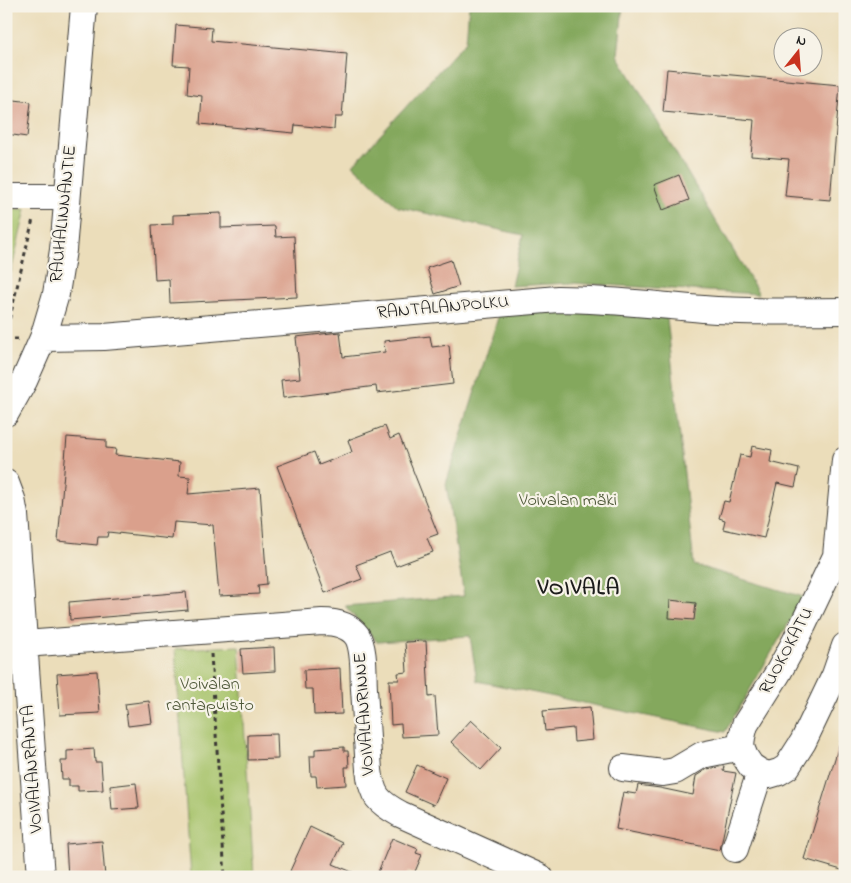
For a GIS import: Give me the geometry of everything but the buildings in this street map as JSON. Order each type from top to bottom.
[{"type":"street","name":"RAUHALINNANTIE","points":[[6,413],[24,381],[43,338],[56,294],[63,250],[84,6]]},
{"type":"street","points":[[6,197],[67,197]]},
{"type":"street","name":"RANTALANPOLKU","points":[[43,338],[104,337],[558,299],[590,299],[742,311],[845,311]]},
{"type":"street","name":"RUOKOKATU","points":[[741,747],[745,725],[795,642],[841,559],[845,460]]},
{"type":"street","name":"VOIVALANRANTA","points":[[6,484],[12,498],[15,515],[41,877]]},
{"type":"street","name":"VOIVALANRINNE","points":[[24,644],[322,622],[340,624],[349,628],[356,634],[360,642],[370,785],[376,797],[400,814],[540,877]]},
{"type":"street","points":[[622,768],[663,773],[675,772],[702,755],[741,747],[751,766],[760,772],[770,775],[779,772],[787,767],[803,742],[831,684],[845,646]]},
{"type":"street","points":[[735,849],[760,772]]},
{"type":"path","points":[[6,334],[38,198]]},
{"type":"path","points":[[209,630],[226,877]]},
{"type":"green space","points":[[469,6],[623,6],[618,55],[759,294],[571,283],[511,286],[523,235],[398,207],[353,165],[466,41]]},
{"type":"green space","points":[[6,209],[26,209],[6,293]]},
{"type":"green space","name":"Voivalan mäki","points":[[561,308],[667,318],[694,565],[804,597],[725,732],[477,681],[470,636],[377,642],[345,606],[464,596],[446,484],[500,311]]},
{"type":"green space","name":"Voivalan rantapuisto","points":[[239,646],[254,877],[191,877],[175,649]]},
{"type":"district","name":"VOIVALA","points":[[579,589]]}]
